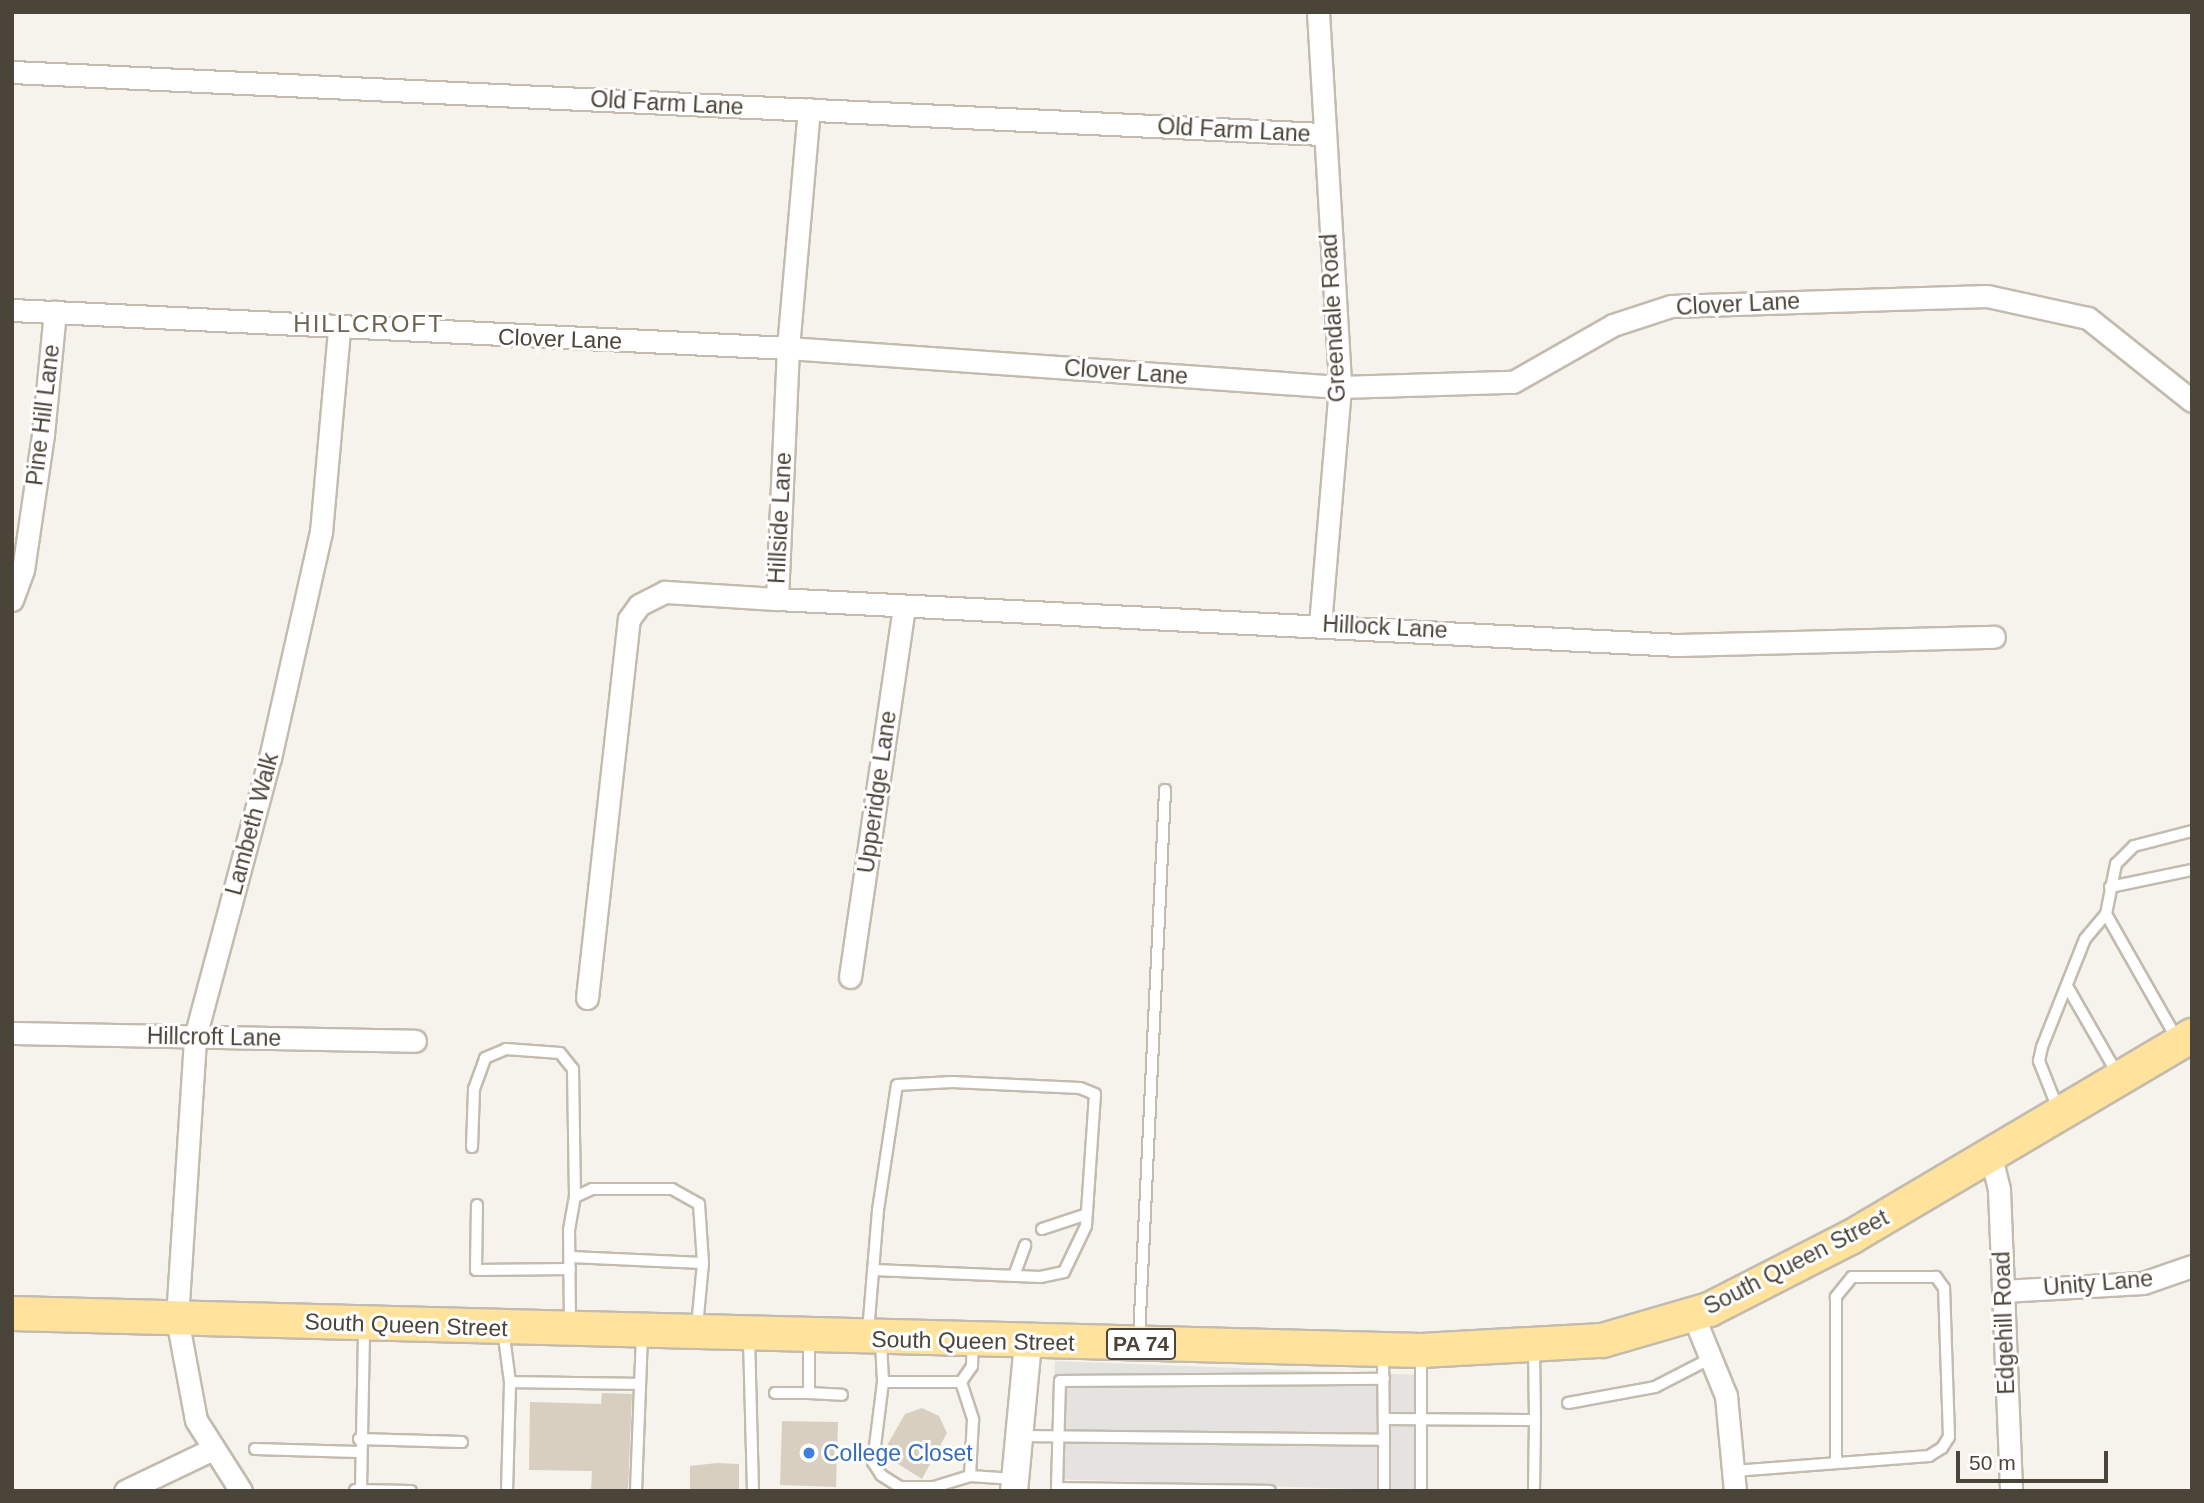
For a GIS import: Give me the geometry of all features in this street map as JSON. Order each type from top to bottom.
[{"type":"main road","name":"South Queen Street","points":[[12,1313],[1138,1344],[1384,1364],[1421,1350],[1534,1347],[1602,1340],[1693,1315],[1850,1237],[1991,1157],[2185,1038]]},
{"type":"street","name":"Greendale Road","points":[[1318,12],[1323,134],[1340,387],[1320,623]]},
{"type":"street","name":"Old Farm Lane","points":[[12,72],[1323,134]]},
{"type":"street","name":"Hillside Lane","points":[[587,998],[629,619],[639,604],[665,592],[776,599],[788,348],[808,109]]},
{"type":"street","name":"Clover Lane","points":[[12,310],[339,330],[788,348],[1340,387],[1513,382],[1613,325],[1671,306],[1987,296],[2088,318],[2192,401]]},
{"type":"street","name":"Pine Hill Lane","points":[[12,600],[23,570],[43,434],[55,312]]},
{"type":"street","name":"Lambeth Walk","points":[[242,1491],[213,1449],[193,1409],[177,1318],[195,1037],[270,758],[321,532],[339,330]]},
{"type":"street","name":"Hillock Lane","points":[[776,599],[1320,623],[1680,645],[1994,637]]},
{"type":"street","name":"Upperidge Lane","points":[[850,977],[904,606]]},
{"type":"street","name":"Hillcroft Lane","points":[[12,1032],[415,1041]]},
{"type":"street","name":"Edgehill Road","points":[[1991,1157],[1999,1190],[2011,1491]]},
{"type":"street","name":"Unity Lane","points":[[2003,1291],[2143,1283],[2192,1266]]},
{"type":"street","points":[[1693,1315],[1713,1357],[1726,1396],[1734,1481]]},
{"type":"street","points":[[1015,1485],[1028,1343]]},
{"type":"street","points":[[125,1491],[213,1449]]},
{"type":"lane","points":[[1138,1344],[1165,789]]},
{"type":"lane","points":[[2060,1115],[2039,1061],[2085,939],[2106,914],[2116,864],[2134,846],[2192,831]]},
{"type":"lane","points":[[2110,887],[2192,870]]},
{"type":"lane","points":[[2106,914],[2185,1038]]},
{"type":"lane","points":[[2067,986],[2120,1077]]},
{"type":"lane","points":[[472,1147],[474,1089],[485,1058],[506,1049],[560,1053],[573,1069],[575,1197],[570,1257],[570,1329]]},
{"type":"lane","points":[[873,1270],[1014,1276],[1064,1272],[1087,1214],[1095,1094],[1080,1088],[965,1082],[897,1085],[873,1270],[874,1338],[883,1382],[873,1462],[881,1475],[900,1487],[934,1487],[970,1476],[1015,1485]]},
{"type":"lane","points":[[575,1197],[592,1189],[672,1188],[699,1204],[703,1263],[697,1333]]},
{"type":"lane","points":[[477,1205],[476,1270],[570,1269]]},
{"type":"lane","points":[[1042,1229],[1087,1214]]},
{"type":"lane","points":[[1014,1276],[1025,1245]]},
{"type":"lane","points":[[570,1257],[703,1263]]},
{"type":"lane","points":[[1734,1481],[1836,1462],[1929,1456],[1949,1437],[1944,1287],[1936,1277],[1852,1277],[1836,1297],[1836,1462]]},
{"type":"lane","points":[[364,1324],[357,1490],[411,1491]]},
{"type":"lane","points":[[503,1327],[510,1382],[507,1491]]},
{"type":"lane","points":[[636,1491],[642,1331]]},
{"type":"lane","points":[[749,1335],[753,1491]]},
{"type":"lane","points":[[809,1336],[809,1393]]},
{"type":"lane","points":[[961,1382],[972,1366],[973,1341]]},
{"type":"lane","points":[[1534,1347],[1534,1491]]},
{"type":"lane","points":[[1421,1350],[1421,1491]]},
{"type":"lane","points":[[1568,1403],[1655,1387],[1713,1357]]},
{"type":"lane","points":[[1270,1491],[1056,1490],[1060,1381],[1384,1364],[1384,1491]]},
{"type":"lane","points":[[510,1382],[640,1384]]},
{"type":"lane","points":[[883,1382],[961,1382]]},
{"type":"lane","points":[[961,1382],[973,1420],[970,1476]]},
{"type":"lane","points":[[775,1393],[842,1395]]},
{"type":"lane","points":[[1384,1419],[1535,1420]]},
{"type":"lane","points":[[1020,1436],[1384,1440]]},
{"type":"lane","points":[[359,1439],[461,1442]]},
{"type":"lane","points":[[255,1449],[358,1452]]},
{"type":"shaded area","points":[[1055,1361],[1420,1375],[1415,1491],[1050,1479]]},
{"type":"building","points":[[602,1393],[632,1394],[628,1491],[591,1491],[592,1471],[529,1470],[530,1402],[601,1404]]},
{"type":"building","points":[[922,1408],[939,1416],[947,1433],[922,1479],[882,1454],[905,1414]]},
{"type":"building","name":"College Closet","points":[[782,1421],[838,1422],[836,1487],[780,1485]]},
{"type":"building","points":[[739,1464],[739,1491],[690,1491],[690,1466]]},
{"type":"place","name":"College Closet","points":[[809,1453]]},
{"type":"district","name":"HILLCROFT","points":[[369,324]]}]
